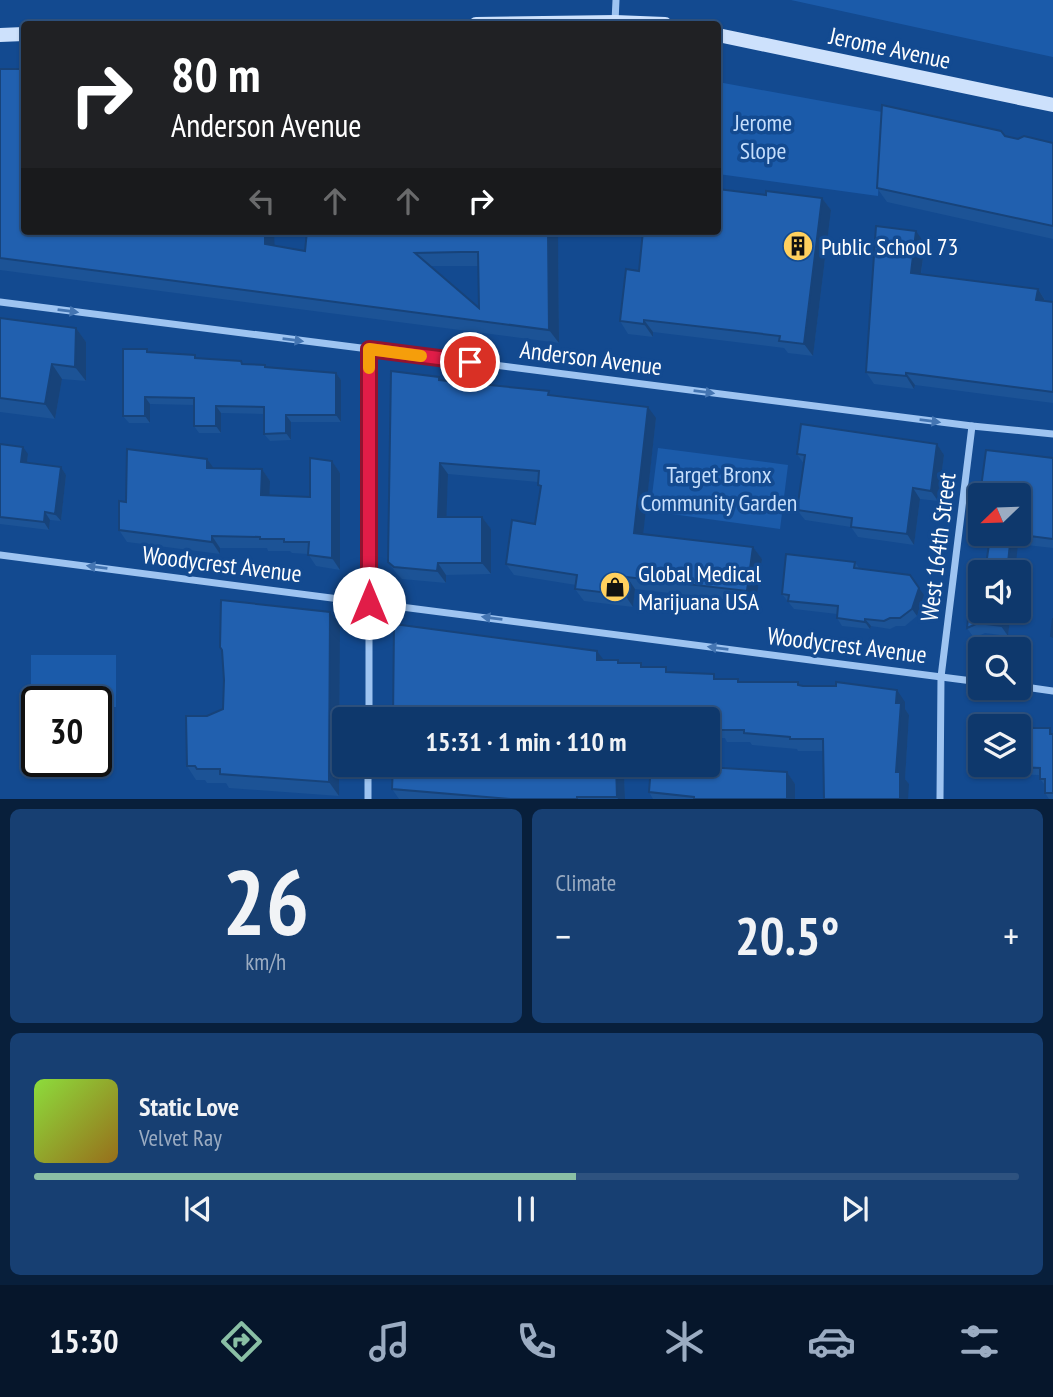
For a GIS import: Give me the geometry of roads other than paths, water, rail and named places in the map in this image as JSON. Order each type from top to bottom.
[{"type":"main road","points":[[0,34],[21,34]]},
{"type":"main road","name":"Jerome Avenue","points":[[721,36],[1053,105]]},
{"type":"street","points":[[615,21],[616,0]]},
{"type":"street","name":"Anderson Avenue","points":[[0,302],[972,426],[1053,434]]},
{"type":"street","points":[[369,349],[369,707]]},
{"type":"street","name":"West 164th Street","points":[[940,799],[941,677],[972,426]]},
{"type":"street","name":"Woodycrest Avenue","points":[[0,555],[968,680]]},
{"type":"street","points":[[1031,688],[1053,691]]},
{"type":"street","points":[[368,777],[368,799]]},
{"type":"place","name":"Public School 73","points":[[798,246]]},
{"type":"place","name":"Global Medical Marijuana USA","points":[[615,587]]},
{"type":"park label","name":"Jerome Slope","points":[[763,136]]},
{"type":"park label","name":"Target Bronx Community Garden","points":[[719,488]]}]
